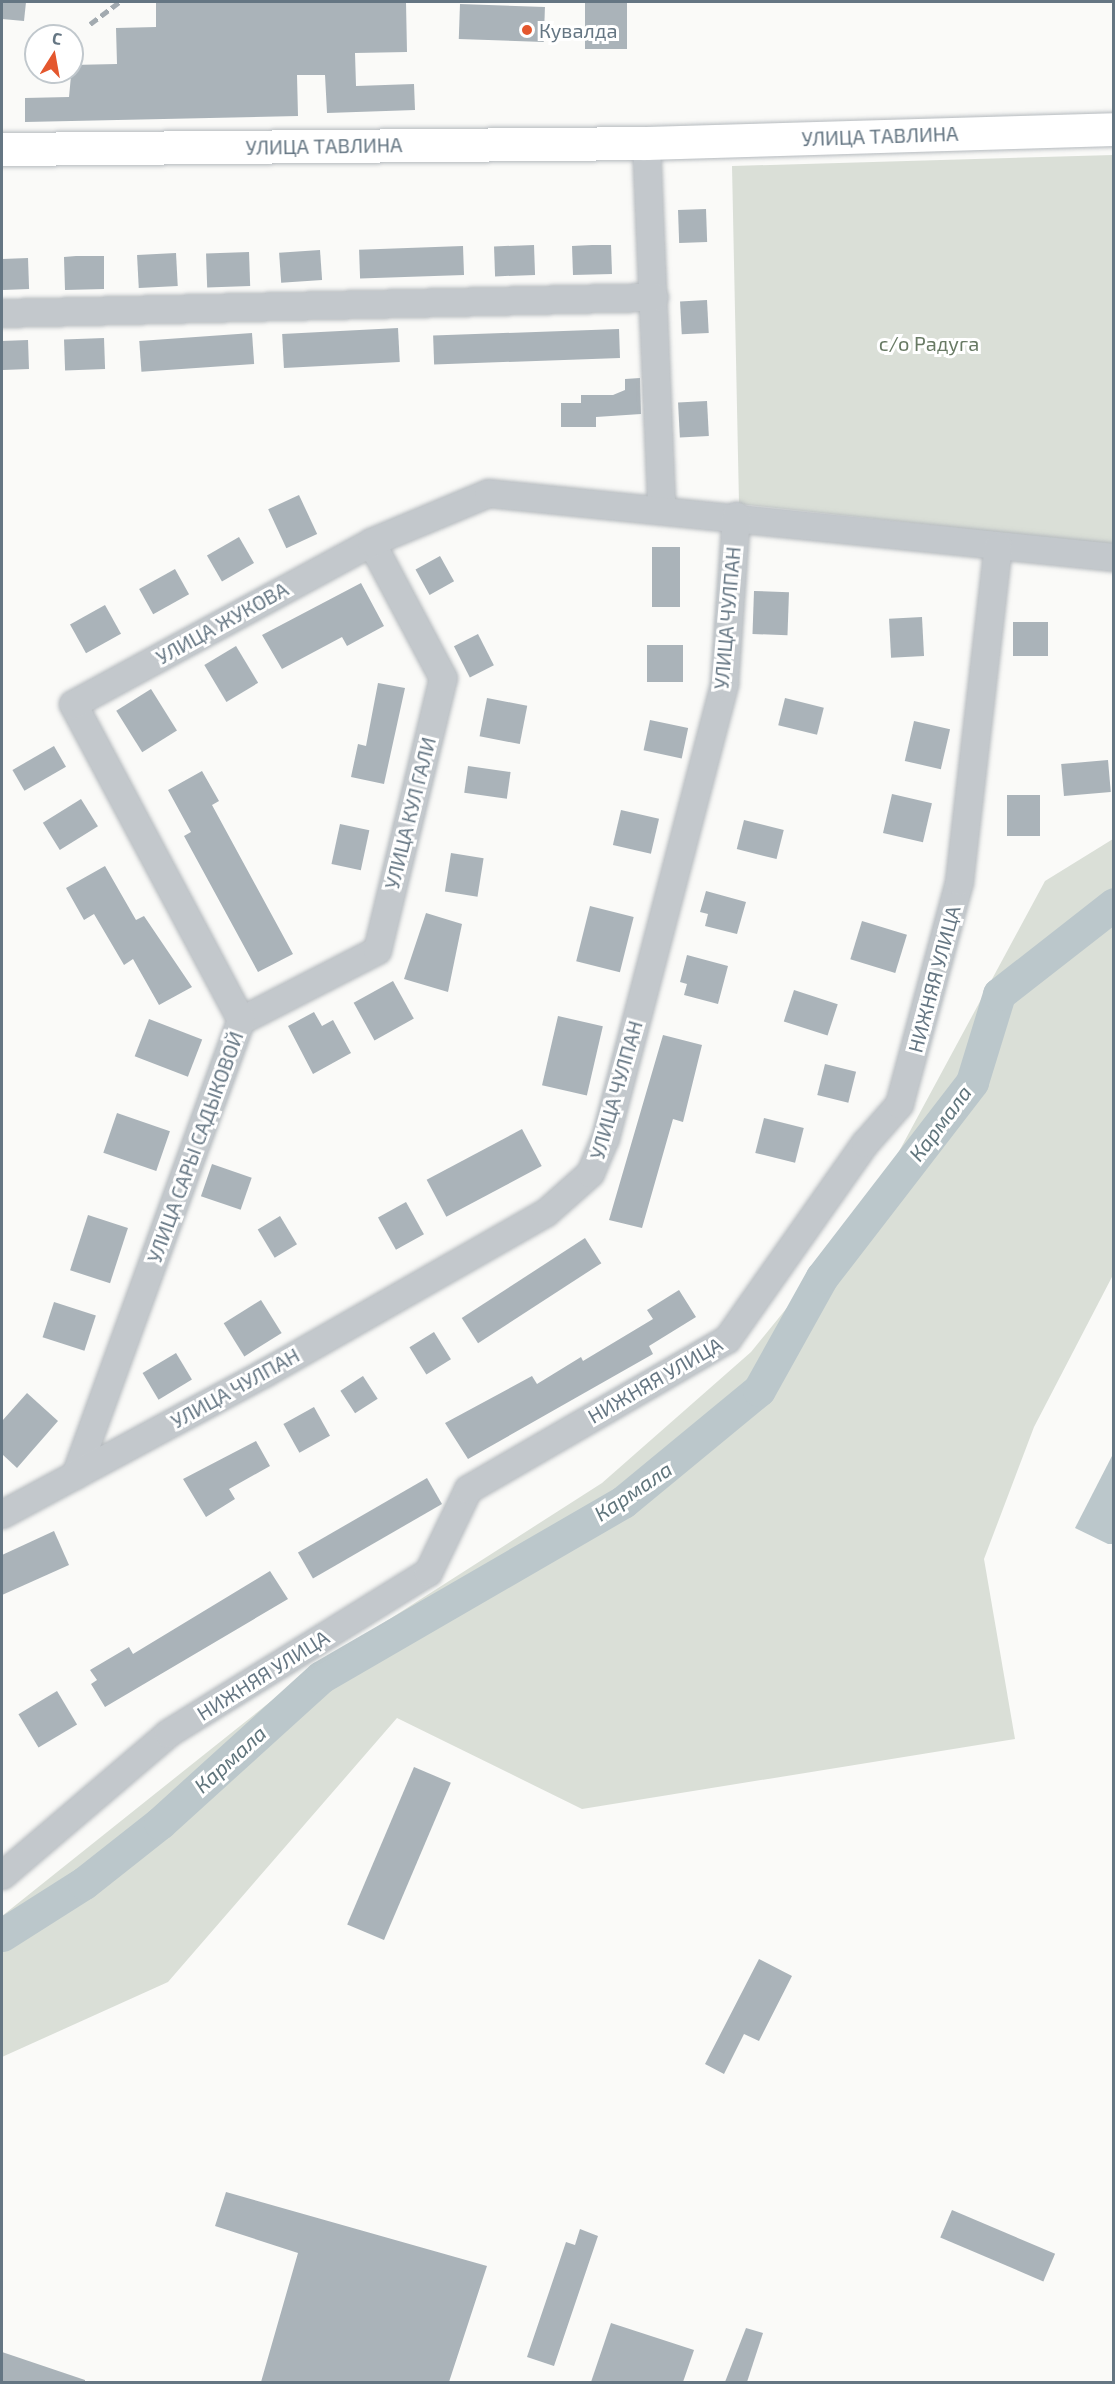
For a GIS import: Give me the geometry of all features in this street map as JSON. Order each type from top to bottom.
[{"type":"main road","name":"УЛИЦА ТАВЛИНА","points":[[2,149],[646,143],[1113,129]]},
{"type":"street","points":[[646,143],[661,507]]},
{"type":"street","points":[[2,313],[654,297]]},
{"type":"street","name":"УЛИЦА ЖУКОВА","points":[[73,704],[370,542],[488,493],[661,507],[1113,557]]},
{"type":"street","name":"УЛИЦА ЧУЛПАН","points":[[2,1514],[545,1213],[590,1173],[608,1126],[724,683],[736,515]]},
{"type":"street","name":"УЛИЦА КУЛ ГАЛИ","points":[[241,1020],[376,950],[443,678],[370,542]]},
{"type":"street","name":"НИЖНЯЯ УЛИЦА","points":[[2,1875],[168,1733],[428,1572],[468,1489],[728,1339],[899,1104],[959,881],[998,546]]},
{"type":"street","name":"УЛИЦА САРЫ САДЫКОВОЙ","points":[[73,704],[241,1020],[75,1475]]},
{"type":"green space","name":"с/о Радуга","points":[[1113,155],[1113,545],[739,504],[732,166]]},
{"type":"green space","points":[[1113,839],[1113,1275],[1034,1427],[984,1559],[1015,1739],[582,1809],[397,1718],[168,1982],[2,2057],[2,1916],[310,1670],[602,1483],[751,1352],[869,1207],[1045,881]]},
{"type":"shaded area","points":[[1113,1454],[1113,1544],[1108,1544],[1075,1528]]},
{"type":"building","points":[[2,2],[26,2],[24,21],[2,19]]},
{"type":"building","points":[[156,2],[406,2],[407,52],[355,53],[356,86],[414,84],[415,110],[327,113],[325,75],[297,75],[298,116],[25,122],[25,98],[69,97],[70,84],[84,84],[84,65],[117,64],[116,28],[156,27]]},
{"type":"building","points":[[585,2],[627,2],[627,49],[585,49]]},
{"type":"building","points":[[460,4],[545,7],[544,42],[459,39]]},
{"type":"building","points":[[706,209],[707,242],[679,243],[678,210]]},
{"type":"building","points":[[534,245],[535,275],[495,276],[494,246]]},
{"type":"building","points":[[611,245],[612,274],[573,275],[572,246]]},
{"type":"building","points":[[463,246],[464,275],[360,279],[359,250]]},
{"type":"building","points":[[320,250],[322,280],[281,283],[279,253]]},
{"type":"building","points":[[249,252],[250,286],[207,287],[206,254]]},
{"type":"building","points":[[176,253],[178,286],[139,288],[137,255]]},
{"type":"building","points":[[104,256],[104,289],[65,290],[64,257]]},
{"type":"building","points":[[28,258],[29,289],[3,290],[2,259]]},
{"type":"building","points":[[707,300],[709,333],[682,334],[680,301]]},
{"type":"building","points":[[398,328],[400,362],[284,368],[282,334]]},
{"type":"building","points":[[619,329],[620,358],[434,364],[433,335]]},
{"type":"building","points":[[252,333],[254,364],[141,372],[139,341]]},
{"type":"building","points":[[104,338],[105,369],[65,370],[64,339]]},
{"type":"building","points":[[28,340],[29,369],[3,370],[2,341]]},
{"type":"building","points":[[640,378],[641,414],[596,417],[596,427],[561,427],[561,403],[581,403],[581,395],[613,395],[625,390],[625,379]]},
{"type":"building","points":[[707,401],[709,436],[680,437],[678,403]]},
{"type":"building","points":[[299,495],[317,534],[286,548],[268,509]]},
{"type":"building","points":[[239,537],[254,563],[222,581],[207,556]]},
{"type":"building","points":[[652,547],[680,547],[680,607],[652,607]]},
{"type":"building","points":[[440,556],[454,581],[430,595],[416,570]]},
{"type":"building","points":[[175,569],[189,594],[153,614],[139,589]]},
{"type":"building","points":[[361,583],[384,626],[347,646],[342,637],[282,669],[262,635]]},
{"type":"building","points":[[754,591],[789,592],[787,635],[752,634]]},
{"type":"building","points":[[105,605],[121,634],[86,653],[70,624]]},
{"type":"building","points":[[922,617],[924,656],[891,658],[889,619]]},
{"type":"building","points":[[1013,622],[1048,622],[1048,656],[1013,656]]},
{"type":"building","points":[[478,634],[494,665],[470,677],[454,646]]},
{"type":"building","points":[[647,645],[683,645],[683,682],[647,682]]},
{"type":"building","points":[[236,646],[258,683],[226,702],[204,665]]},
{"type":"building","points":[[378,683],[405,688],[384,784],[351,777],[358,744],[366,746]]},
{"type":"building","points":[[151,689],[177,731],[142,752],[116,711]]},
{"type":"building","points":[[487,698],[527,706],[520,744],[480,736]]},
{"type":"building","points":[[785,698],[824,708],[817,735],[778,725]]},
{"type":"building","points":[[650,720],[688,728],[682,758],[644,750]]},
{"type":"building","points":[[914,721],[950,729],[941,769],[905,761]]},
{"type":"building","points":[[54,746],[66,767],[24,791],[12,770]]},
{"type":"building","points":[[1108,760],[1111,792],[1064,796],[1061,764]]},
{"type":"building","points":[[468,766],[511,772],[507,799],[464,793]]},
{"type":"building","points":[[202,771],[219,801],[212,805],[293,954],[258,972],[184,836],[191,832],[168,790]]},
{"type":"building","points":[[892,794],[932,803],[923,842],[883,833]]},
{"type":"building","points":[[1007,795],[1040,795],[1040,836],[1007,836]]},
{"type":"building","points":[[81,799],[98,826],[60,850],[43,823]]},
{"type":"building","points":[[621,810],[659,819],[651,854],[613,845]]},
{"type":"building","points":[[744,820],[784,830],[777,859],[737,849]]},
{"type":"building","points":[[340,824],[369,830],[361,870],[331,864]]},
{"type":"building","points":[[451,853],[484,858],[477,897],[445,892]]},
{"type":"building","points":[[105,866],[136,920],[144,916],[192,987],[159,1005],[133,959],[124,965],[94,914],[84,920],[66,888]]},
{"type":"building","points":[[706,891],[746,902],[737,934],[705,926],[708,914],[700,912]]},
{"type":"building","points":[[590,906],[634,917],[620,972],[576,961]]},
{"type":"building","points":[[426,913],[462,924],[448,992],[404,979]]},
{"type":"building","points":[[862,921],[907,935],[895,973],[850,959]]},
{"type":"building","points":[[687,955],[728,966],[718,1004],[684,995],[687,984],[680,982]]},
{"type":"building","points":[[393,981],[414,1019],[374,1040],[354,1003]]},
{"type":"building","points":[[794,990],[838,1004],[828,1036],[784,1021]]},
{"type":"building","points":[[314,1012],[322,1026],[333,1020],[351,1053],[313,1074],[288,1026]]},
{"type":"building","points":[[558,1016],[603,1026],[587,1096],[542,1085]]},
{"type":"building","points":[[149,1019],[202,1039],[188,1077],[135,1056]]},
{"type":"building","points":[[663,1035],[702,1045],[683,1122],[673,1119],[642,1228],[609,1220]]},
{"type":"building","points":[[825,1064],[856,1072],[848,1103],[817,1095]]},
{"type":"building","points":[[117,1113],[170,1131],[156,1171],[103,1153]]},
{"type":"building","points":[[764,1118],[804,1128],[795,1163],[755,1153]]},
{"type":"building","points":[[522,1129],[542,1166],[446,1217],[427,1180]]},
{"type":"building","points":[[212,1164],[252,1178],[241,1210],[201,1196]]},
{"type":"building","points":[[406,1202],[424,1234],[396,1250],[378,1218]]},
{"type":"building","points":[[88,1215],[128,1228],[110,1283],[70,1270]]},
{"type":"building","points":[[280,1216],[297,1244],[275,1258],[258,1229]]},
{"type":"building","points":[[585,1238],[601,1263],[478,1343],[462,1318]]},
{"type":"building","points":[[679,1290],[696,1317],[649,1346],[653,1354],[468,1459],[445,1423],[532,1376],[537,1384],[581,1357],[583,1361],[653,1319],[647,1310]]},
{"type":"building","points":[[261,1300],[282,1333],[244,1356],[224,1323]]},
{"type":"building","points":[[54,1302],[96,1316],[84,1351],[43,1337]]},
{"type":"building","points":[[434,1332],[451,1359],[426,1375],[409,1347]]},
{"type":"building","points":[[176,1353],[192,1380],[159,1400],[143,1373]]},
{"type":"building","points":[[363,1376],[378,1399],[355,1413],[340,1391]]},
{"type":"building","points":[[27,1393],[58,1421],[17,1468],[2,1454],[2,1421]]},
{"type":"building","points":[[314,1407],[330,1436],[299,1453],[283,1424]]},
{"type":"building","points":[[256,1441],[270,1466],[229,1489],[235,1499],[206,1517],[183,1479]]},
{"type":"building","points":[[427,1478],[442,1504],[313,1578],[298,1552]]},
{"type":"building","points":[[54,1531],[69,1565],[2,1595],[2,1555]]},
{"type":"building","points":[[270,1571],[288,1599],[105,1707],[91,1684],[97,1680],[90,1670],[129,1647],[133,1654]]},
{"type":"building","points":[[57,1691],[77,1724],[39,1748],[18,1714]]},
{"type":"building","points":[[414,1767],[451,1783],[384,1940],[347,1924]]},
{"type":"building","points":[[759,1959],[792,1976],[759,2041],[744,2034],[724,2074],[705,2064]]},
{"type":"building","points":[[226,2192],[487,2266],[449,2382],[261,2382],[298,2253],[215,2226]]},
{"type":"building","points":[[952,2210],[1055,2254],[1043,2281],[940,2238]]},
{"type":"building","points":[[580,2229],[598,2236],[554,2366],[527,2357],[566,2242],[575,2245]]},
{"type":"building","points":[[611,2323],[694,2350],[683,2382],[591,2382]]},
{"type":"building","points":[[746,2328],[763,2333],[747,2382],[725,2382]]},
{"type":"building","points":[[2,2352],[85,2380],[85,2382],[2,2382]]},
{"type":"waterway","name":"Кармала","points":[[2,1935],[84,1883],[160,1823],[321,1677],[623,1502],[759,1390],[822,1277],[972,1082],[999,994],[1114,904]]},
{"type":"railway","points":[[90,24],[119,2]]},
{"type":"place","name":"Кувалда","points":[[527,30]]}]
